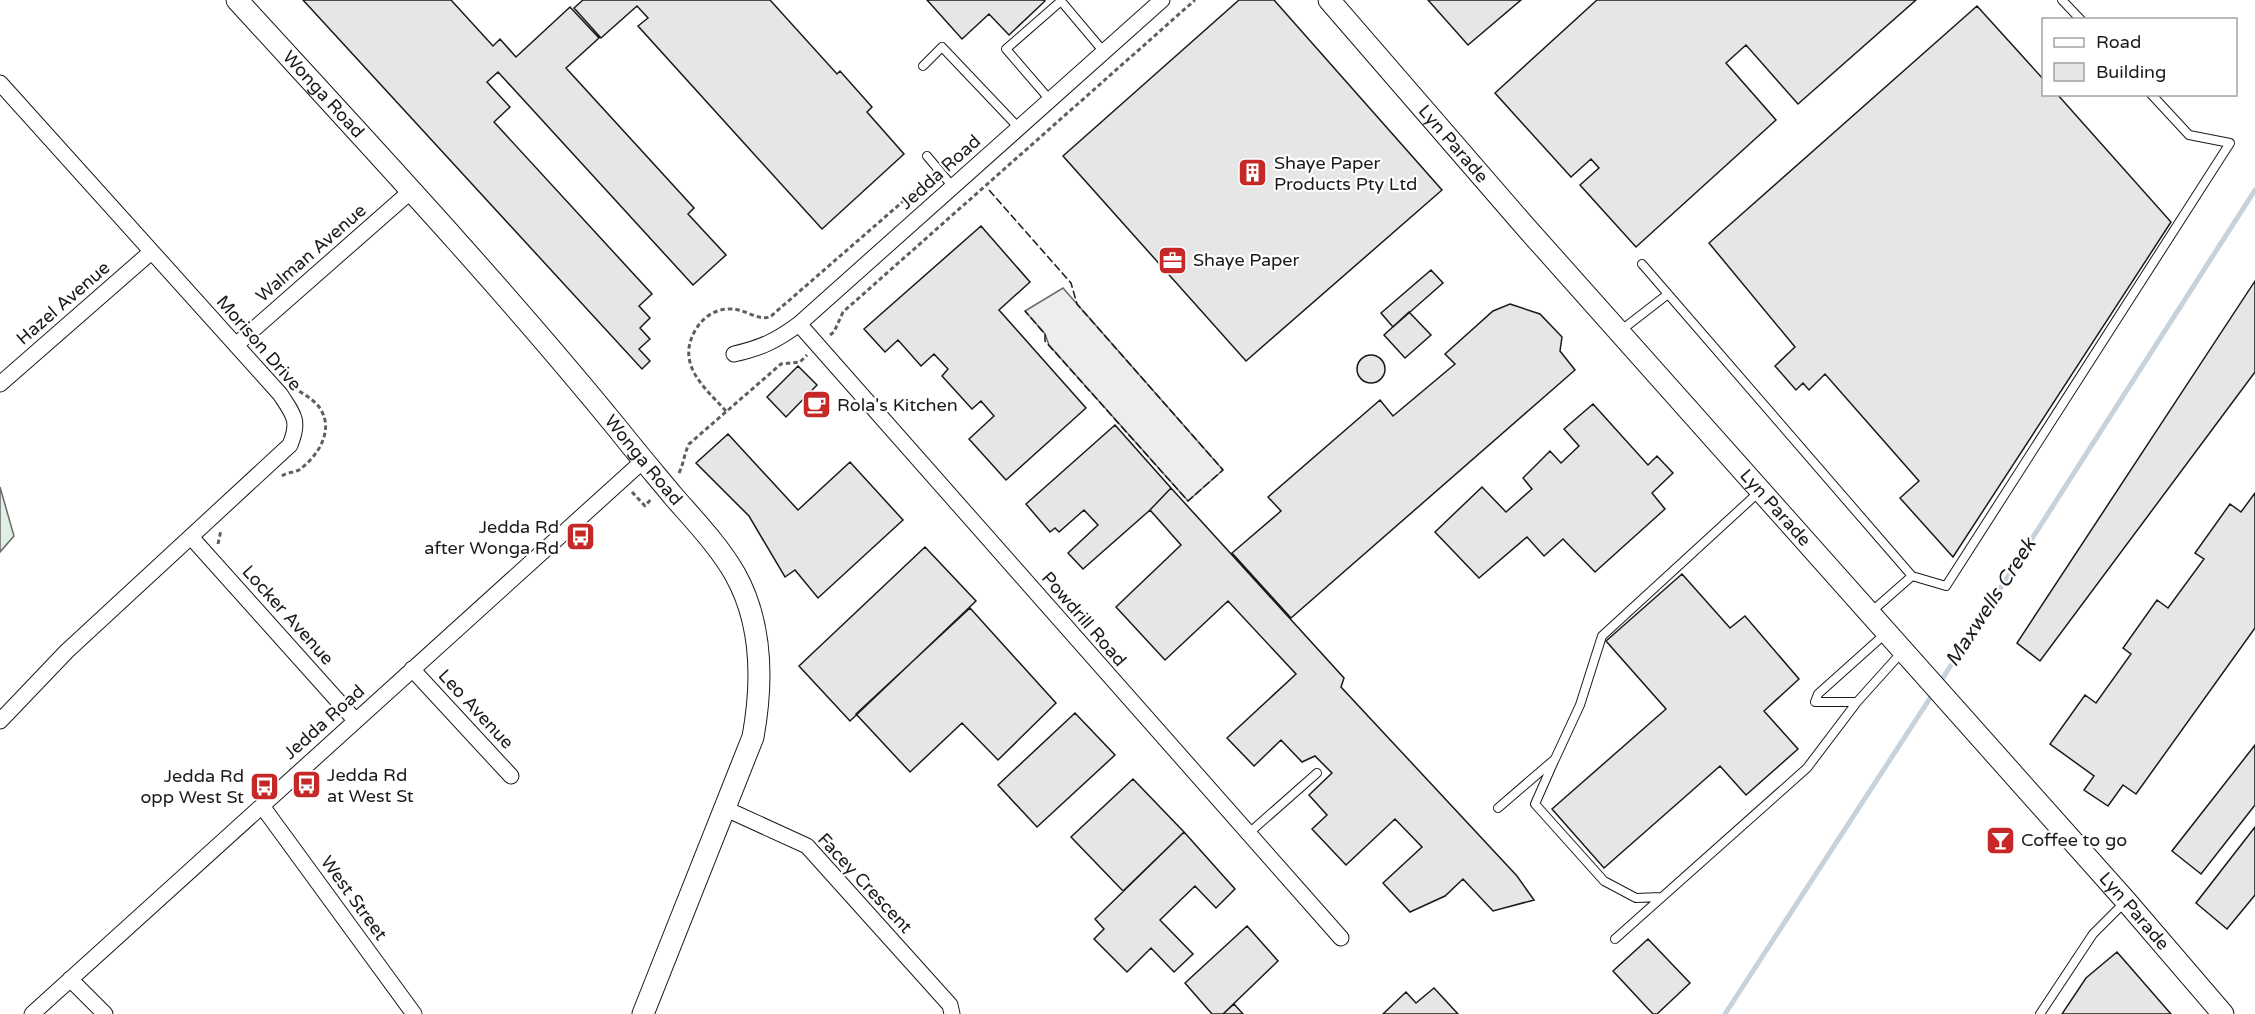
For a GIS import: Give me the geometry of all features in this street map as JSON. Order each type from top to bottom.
[{"type":"street","name":"Wonga Road","points":[[237,0],[411,191],[587,391],[700,526],[735,574],[754,620],[759,660],[759,701],[753,737],[643,1014]]},
{"type":"street","name":"Jedda Road","points":[[734,354],[758,349],[777,341],[799,324],[1162,0]]},
{"type":"street","name":"Lyn Parade","points":[[1329,0],[1619,332],[1964,718],[2223,1014]]},
{"type":"street","name":"Morison Drive","points":[[0,83],[280,394],[292,411],[297,429],[290,445],[67,651],[0,721]]},
{"type":"street","name":"Walman Avenue","points":[[237,344],[411,191]]},
{"type":"street","name":"Hazel Avenue","points":[[0,384],[151,252]]},
{"type":"street","name":"Powdrill Road","points":[[799,324],[1341,938]]},
{"type":"street","name":"Jedda Road","points":[[32,1014],[644,460]]},
{"type":"street","name":"Locker Avenue","points":[[191,537],[355,720]]},
{"type":"street","name":"Leo Avenue","points":[[412,669],[512,776]]},
{"type":"street","name":"West Street","points":[[262,806],[414,1014]]},
{"type":"street","name":"Facey Crescent","points":[[726,809],[807,846],[950,1005],[952,1014]]},
{"type":"street","points":[[70,979],[105,1014]]},
{"type":"lane","points":[[2062,0],[2079,18]]},
{"type":"lane","points":[[1050,100],[1006,49],[1061,1],[1104,52]]},
{"type":"lane","points":[[923,66],[942,47],[1019,128]]},
{"type":"lane","points":[[1642,264],[1912,576],[1946,586],[2230,143],[2189,135],[2153,96]]},
{"type":"lane","points":[[927,156],[953,187]]},
{"type":"lane","points":[[1619,332],[1668,294]]},
{"type":"lane","points":[[1661,897],[1636,898],[1604,881],[1535,804],[1580,705],[1602,636],[1760,491]]},
{"type":"lane","points":[[1869,614],[1912,576]]},
{"type":"lane","points":[[1857,702],[1815,702],[1818,694],[1886,633]]},
{"type":"lane","points":[[1615,939],[1807,768],[1857,702],[1908,657]]},
{"type":"lane","points":[[1498,808],[1555,759]]},
{"type":"lane","points":[[1248,833],[1317,773]]},
{"type":"lane","points":[[2040,1014],[2093,933],[2126,901]]},
{"type":"path","points":[[834,332],[843,312],[1195,0]]},
{"type":"path","points":[[726,411],[699,381],[689,361],[689,343],[702,321],[715,312],[734,308],[759,317],[770,317],[939,170]]},
{"type":"path","points":[[678,474],[684,463],[684,454],[689,444],[781,364],[800,362]]},
{"type":"path","points":[[630,490],[645,506],[651,499]]},
{"type":"green space","points":[[0,487],[14,536],[0,552]]},
{"type":"shaded area","points":[[1063,288],[1223,470],[1188,501],[1049,345],[1045,334],[1025,311]]},
{"type":"building","points":[[303,0],[451,0],[493,46],[500,39],[516,57],[570,7],[599,38],[566,68],[694,208],[688,214],[726,255],[693,285],[498,72],[487,82],[510,107],[494,122],[652,294],[639,306],[650,318],[640,328],[650,339],[639,349],[650,361],[642,369]]},
{"type":"building","points":[[583,0],[770,0],[837,74],[840,71],[872,107],[867,112],[904,154],[822,229],[638,26],[648,18],[637,6],[601,38],[574,8]]},
{"type":"building","points":[[927,0],[1045,1],[1009,35],[989,14],[962,39]]},
{"type":"building","name":"Shaye Paper Products Pty Ltd","points":[[1239,0],[1274,0],[1442,190],[1246,361],[1063,156]]},
{"type":"building","points":[[1428,0],[1521,0],[1468,45]]},
{"type":"building","points":[[1597,0],[1916,0],[1798,104],[1746,45],[1726,63],[1776,120],[1636,247],[1580,185],[1599,168],[1591,159],[1571,177],[1495,93]]},
{"type":"building","points":[[1977,6],[2042,78],[2042,96],[2059,96],[2171,222],[1953,557],[1900,498],[1919,481],[1825,374],[1809,390],[1803,383],[1796,390],[1775,366],[1795,347],[1709,243]]},
{"type":"building","points":[[981,226],[1030,282],[999,310],[1086,408],[1006,480],[969,439],[994,416],[981,401],[972,409],[942,376],[948,369],[934,354],[921,366],[898,340],[885,352],[864,329]]},
{"type":"building","points":[[1431,270],[1443,283],[1393,327],[1381,313]]},
{"type":"building","points":[[2255,281],[2255,372],[2040,661],[2017,643]]},
{"type":"building","points":[[1510,304],[1540,314],[1562,337],[1560,351],[1575,370],[1291,618],[1232,553],[1281,511],[1268,497],[1380,400],[1393,416],[1455,364],[1445,354],[1493,311]]},
{"type":"building","points":[[1409,312],[1431,335],[1405,358],[1384,335]]},
{"type":"building","points":[[1371,355],[1381,359],[1385,369],[1381,379],[1371,383],[1361,379],[1357,369],[1361,359]]},
{"type":"building","points":[[798,366],[817,385],[786,417],[767,397]]},
{"type":"building","points":[[1593,404],[1648,465],[1657,456],[1673,473],[1652,493],[1665,509],[1595,572],[1563,539],[1544,556],[1527,537],[1479,578],[1435,532],[1482,487],[1506,512],[1532,489],[1523,478],[1550,451],[1561,463],[1579,446],[1564,429]]},
{"type":"building","points":[[1115,425],[1171,488],[1150,510],[1083,569],[1068,553],[1098,525],[1084,510],[1059,532],[1055,528],[1050,532],[1026,504]]},
{"type":"building","points":[[728,434],[798,510],[850,462],[903,520],[818,598],[795,570],[785,577],[749,516],[696,463]]},
{"type":"building","points":[[1171,488],[1344,678],[1341,687],[1517,876],[1534,900],[1493,911],[1463,879],[1445,896],[1410,912],[1383,883],[1422,847],[1395,819],[1346,865],[1312,829],[1327,815],[1309,795],[1332,773],[1315,756],[1302,762],[1281,740],[1254,766],[1227,738],[1296,674],[1228,601],[1165,660],[1116,607],[1181,545],[1150,510]]},
{"type":"building","points":[[2255,493],[2255,628],[2136,794],[2123,785],[2108,806],[2084,790],[2094,776],[2050,744],[2085,695],[2096,703],[2131,654],[2123,648],[2157,600],[2168,608],[2204,559],[2195,553],[2230,504],[2241,512]]},
{"type":"building","points":[[925,547],[976,601],[850,721],[799,666]]},
{"type":"building","points":[[1682,574],[1730,628],[1745,616],[1799,679],[1764,711],[1798,749],[1746,795],[1720,766],[1604,868],[1552,809],[1666,709],[1606,641]]},
{"type":"building","points":[[970,608],[1056,703],[998,760],[962,723],[910,772],[856,714]]},
{"type":"building","points":[[1075,713],[1115,755],[1037,827],[998,785]]},
{"type":"building","points":[[2255,745],[2255,805],[2201,874],[2172,851]]},
{"type":"building","points":[[1133,779],[1184,832],[1123,891],[1071,837]]},
{"type":"building","points":[[2255,827],[2255,895],[2227,929],[2196,903]]},
{"type":"building","points":[[1184,832],[1235,889],[1216,908],[1195,886],[1160,920],[1193,954],[1174,972],[1151,948],[1127,972],[1094,939],[1104,929],[1095,919]]},
{"type":"building","points":[[1247,926],[1278,961],[1223,1014],[1212,1014],[1185,983]]},
{"type":"building","points":[[1648,939],[1690,983],[1657,1014],[1653,1014],[1613,971]]},
{"type":"building","points":[[2117,952],[2171,1014],[2062,1014],[2086,978]]},
{"type":"building","points":[[1434,988],[1458,1014],[1383,1014],[1406,992],[1416,1003]]},
{"type":"building","points":[[1234,1004],[1243,1014],[1223,1014]]},
{"type":"waterway","name":"Maxwells Creek","points":[[1939,684],[2255,190]]},
{"type":"waterway","name":"Maxwells Creek","points":[[1725,1014],[1934,692]]},
{"type":"fence","points":[[989,190],[1071,283],[1077,304],[1223,470],[1188,501],[1045,341],[1045,334],[1025,311]]},
{"type":"place","name":"Shaye Paper Products Pty Ltd","points":[[1253,173]]},
{"type":"place","name":"Shaye Paper","points":[[1172,260]]},
{"type":"place","name":"Rola's Kitchen","points":[[816,405]]},
{"type":"place","name":"Jedda Rd after Wonga Rd","points":[[580,537]]},
{"type":"place","name":"Jedda Rd at West St","points":[[306,785]]},
{"type":"place","name":"Jedda Rd opp West St","points":[[265,786]]},
{"type":"place","name":"Coffee to go","points":[[2000,840]]}]
